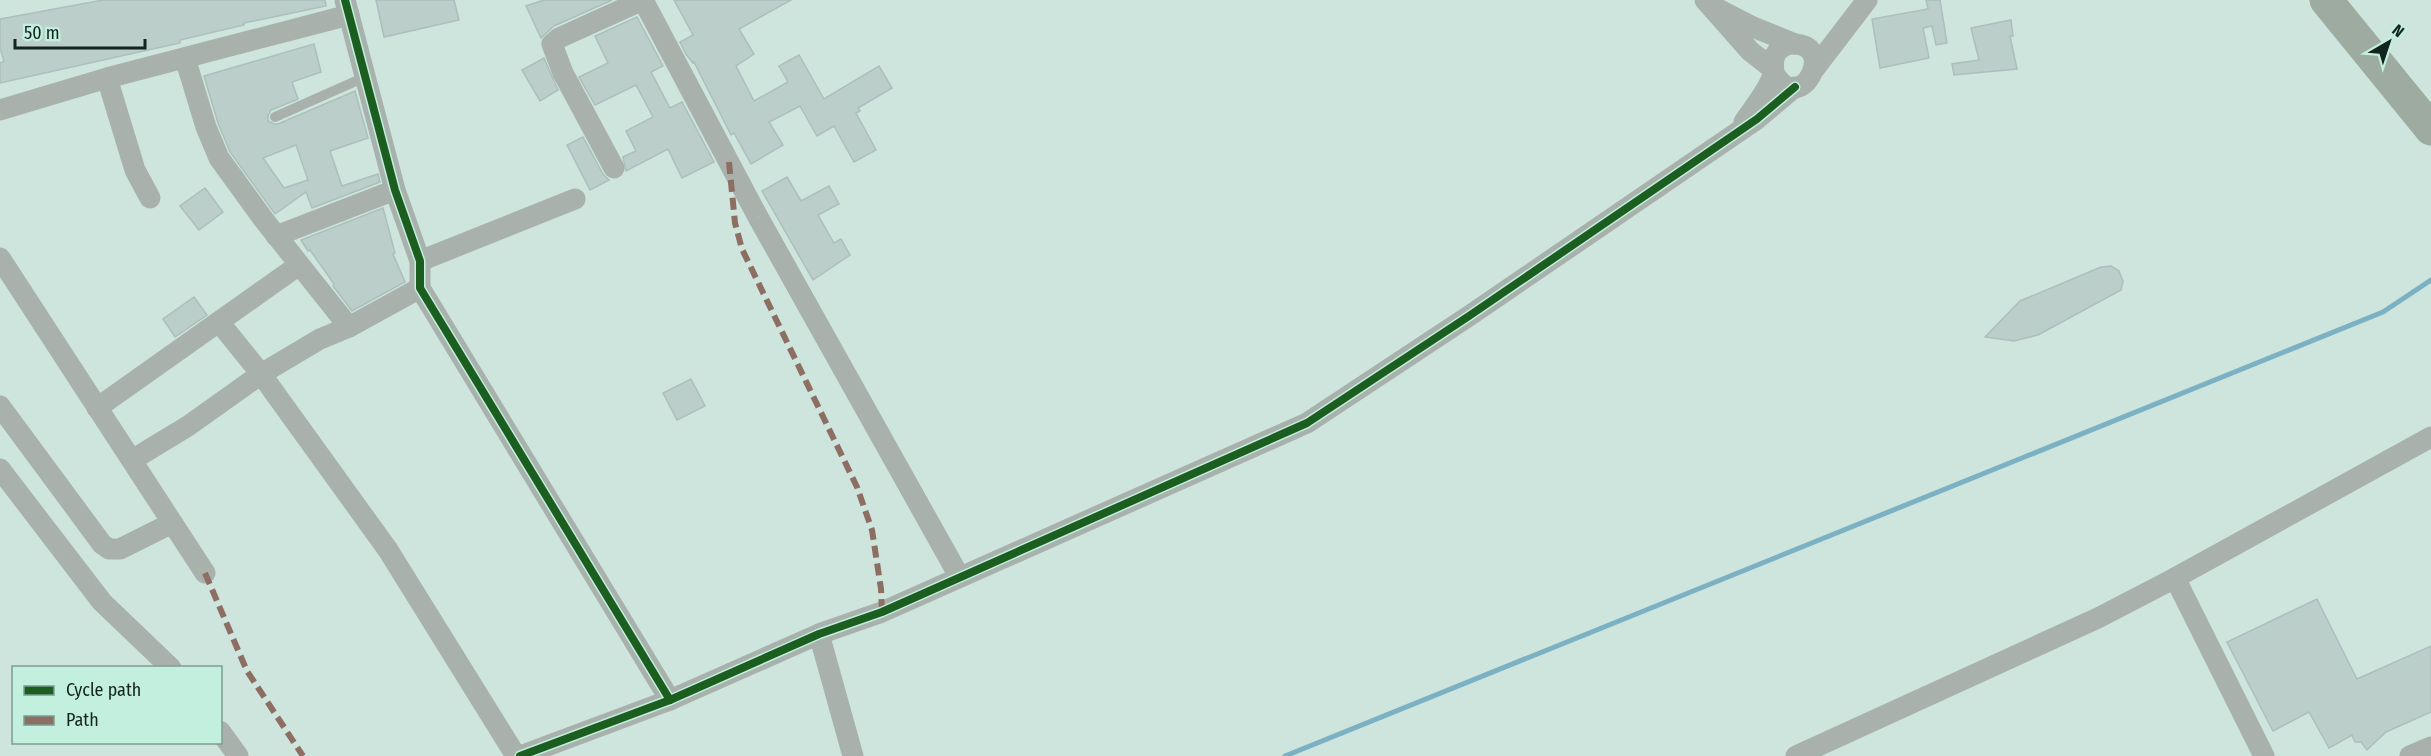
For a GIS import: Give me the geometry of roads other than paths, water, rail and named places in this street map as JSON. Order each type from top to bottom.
[{"type":"main road","points":[[2326,0],[2431,129]]},
{"type":"street","points":[[614,168],[562,74],[552,44],[559,38],[643,0],[758,217],[959,576]]},
{"type":"street","points":[[1708,3],[1806,54]]},
{"type":"street","points":[[1708,3],[1782,83],[1795,87]]},
{"type":"street","points":[[0,110],[107,78],[185,58],[347,7],[394,190],[420,261],[420,288],[670,700]]},
{"type":"street","points":[[1806,54],[1861,8]]},
{"type":"street","points":[[1737,133],[1773,71],[1772,62],[1780,48],[1806,54]]},
{"type":"street","points":[[219,322],[261,374],[388,550],[518,756],[670,700],[819,634],[882,612],[1306,423],[1470,316],[1757,119],[1795,87],[1808,81],[1806,54]]},
{"type":"street","points":[[185,58],[206,127],[219,158],[276,236],[349,327]]},
{"type":"street","points":[[107,78],[135,170],[150,198]]},
{"type":"street","points":[[276,236],[394,190]]},
{"type":"street","points":[[420,261],[575,199]]},
{"type":"street","points":[[0,258],[205,573]]},
{"type":"street","points":[[97,408],[299,265]]},
{"type":"street","points":[[132,460],[188,426],[261,374],[320,339],[349,327],[420,288]]},
{"type":"street","points":[[0,406],[102,544],[109,549],[120,549],[172,523]]},
{"type":"street","points":[[1796,756],[2013,658],[2175,578],[2431,437]]},
{"type":"street","points":[[0,469],[102,602],[169,666]]},
{"type":"street","points":[[2175,578],[2264,756]]},
{"type":"street","points":[[819,634],[853,756]]},
{"type":"street","points":[[222,733],[238,756]]},
{"type":"street","points":[[2410,756],[2431,747]]},
{"type":"lane","points":[[275,117],[365,77]]},
{"type":"waterway","points":[[1285,756],[2383,312],[2431,280]]}]
